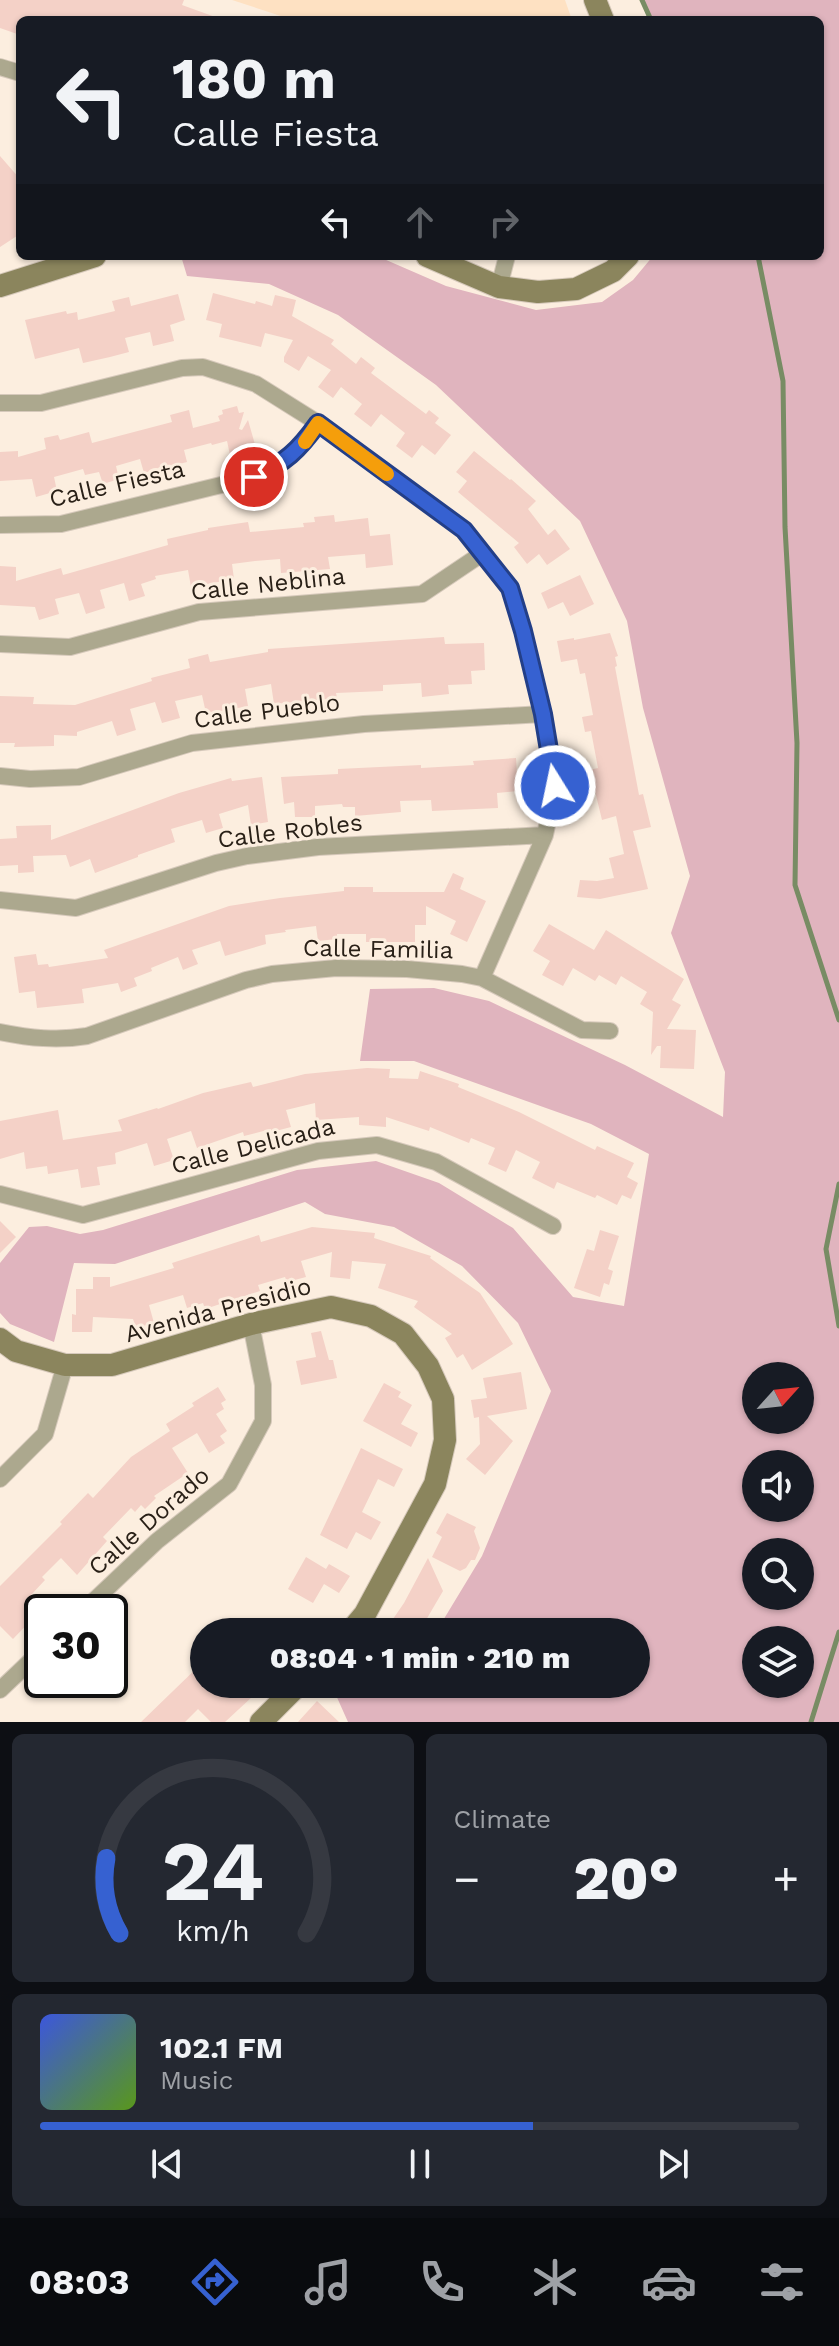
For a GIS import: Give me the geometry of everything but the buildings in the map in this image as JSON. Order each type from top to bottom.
[{"type":"street","points":[[0,286],[82,260]]},
{"type":"street","points":[[436,260],[499,287],[538,292],[576,289],[613,271],[624,260]]},
{"type":"street","points":[[499,287],[506,260]]},
{"type":"street","points":[[0,403],[41,403],[182,368],[203,367],[256,384],[318,423],[464,530],[510,588],[543,714],[555,786],[545,835],[482,978]]},
{"type":"street","name":"Calle Fiesta","points":[[0,525],[61,524],[254,477],[294,454],[318,423]]},
{"type":"street","name":"Calle Neblina","points":[[0,644],[70,647],[199,612],[422,594],[483,553]]},
{"type":"street","name":"Calle Pueblo","points":[[0,776],[30,779],[79,777],[207,741],[364,724],[543,714]]},
{"type":"street","name":"Calle Robles","points":[[0,900],[76,908],[247,856],[318,847],[545,835]]},
{"type":"street","name":"Calle Familia","points":[[0,1032],[65,1040],[87,1036],[246,980],[336,968],[407,969],[482,978],[582,1030],[610,1031]]},
{"type":"street","name":"Calle Delicada","points":[[0,1194],[83,1215],[318,1151],[377,1145],[436,1162],[553,1226]]},
{"type":"street","name":"Avenida Presidio","points":[[0,1339],[16,1351],[65,1365],[112,1365],[251,1324],[331,1307],[371,1316],[403,1334],[428,1366],[443,1399],[445,1440],[435,1484],[362,1618]]},
{"type":"street","name":"Calle Dorado","points":[[101,1594],[157,1541],[229,1484],[263,1421],[263,1385],[251,1324]]},
{"type":"street","points":[[0,1479],[45,1434],[65,1365]]},
{"type":"street","points":[[0,1690],[24,1667]]},
{"type":"street","points":[[261,1722],[285,1698]]},
{"type":"shaded area","points":[[232,0],[565,0],[571,16],[281,16]]},
{"type":"shaded area","points":[[642,0],[839,0],[839,1722],[348,1722],[337,1698],[650,1698],[650,1618],[444,1618],[482,1556],[551,1391],[518,1323],[462,1266],[394,1227],[325,1214],[305,1202],[115,1264],[74,1263],[54,1342],[10,1324],[0,1313],[0,1263],[29,1227],[47,1226],[80,1234],[103,1230],[297,1170],[376,1161],[439,1183],[513,1228],[573,1297],[624,1306],[649,1154],[591,1124],[414,1061],[360,1061],[370,989],[434,988],[489,1001],[625,1065],[723,1117],[725,1072],[671,933],[690,876],[643,708],[627,621],[580,521],[436,385],[338,315],[269,284],[187,276],[182,260],[386,260],[446,286],[536,310],[602,302],[633,280],[650,260],[824,260],[824,16],[647,16]]},
{"type":"waterway","points":[[642,0],[649,16]]},
{"type":"waterway","points":[[759,260],[783,381],[785,527],[797,743],[795,885],[839,1020]]},
{"type":"waterway","points":[[839,1184],[826,1249],[839,1326]]},
{"type":"waterway","points":[[811,1722],[839,1632]]},
{"type":"slow traffic","points":[[305,442],[318,423],[387,474]]},
{"type":"route","points":[[254,477],[294,454],[318,423],[464,530],[510,588],[543,714],[555,786]]}]
